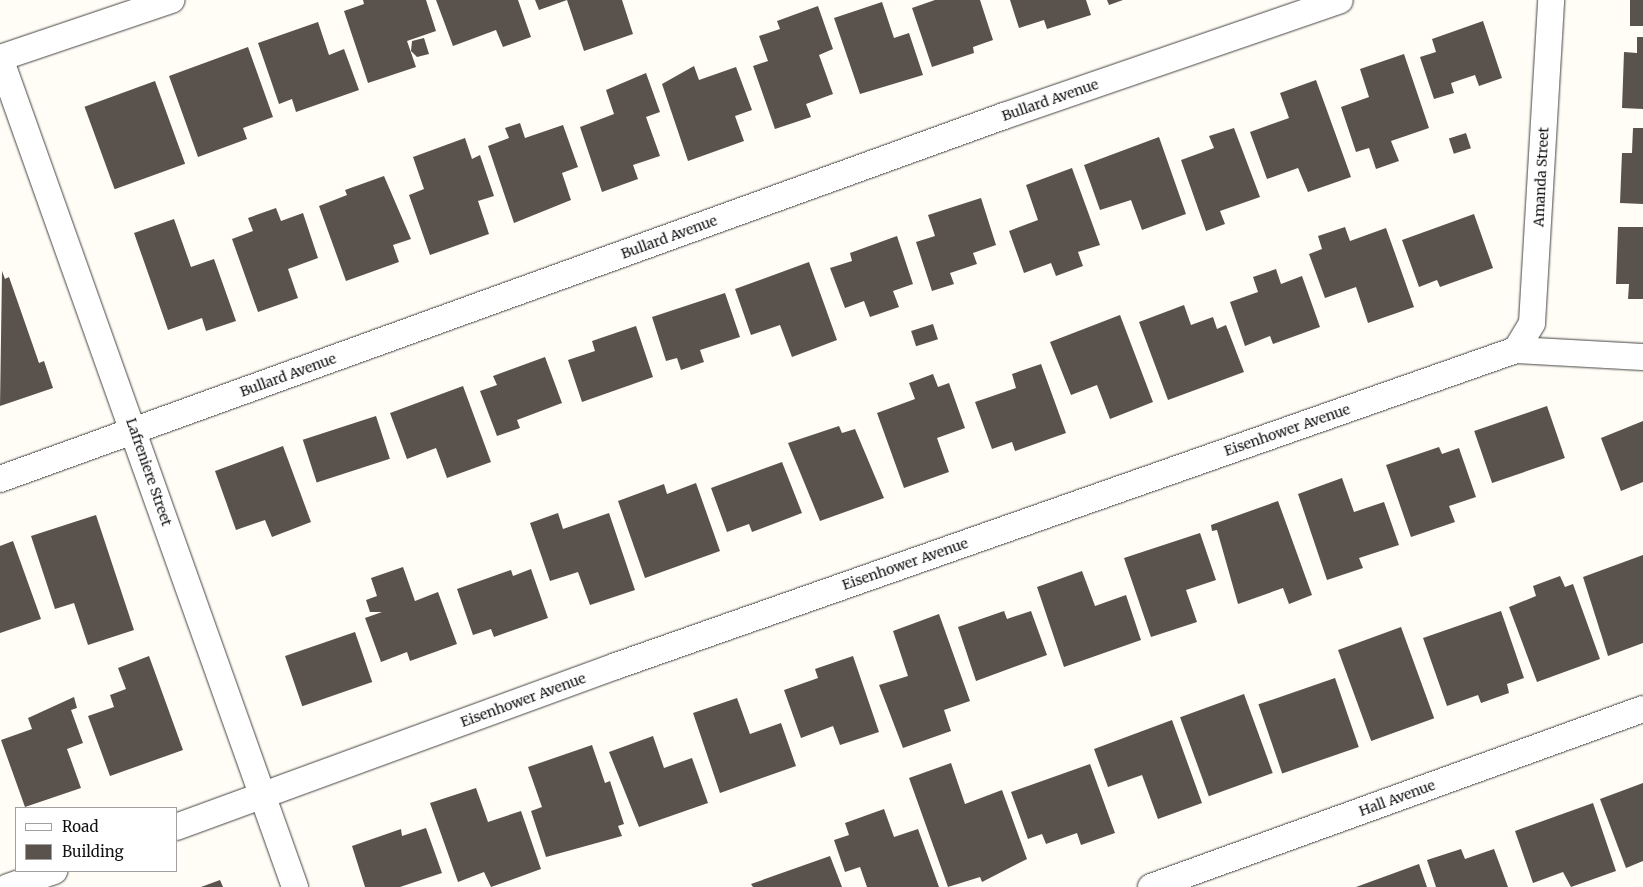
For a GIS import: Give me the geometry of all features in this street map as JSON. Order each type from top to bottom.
[{"type":"street","points":[[0,58],[171,0]]},
{"type":"street","name":"Bullard Avenue","points":[[0,479],[1004,116],[1340,0]]},
{"type":"street","name":"Amanda Street","points":[[1516,350],[1532,323],[1551,0]]},
{"type":"street","name":"Lafreniere Street","points":[[0,58],[135,431],[295,887]]},
{"type":"street","name":"Eisenhower Avenue","points":[[178,827],[616,666],[1516,350],[1643,357]]},
{"type":"street","name":"Hall Avenue","points":[[1152,887],[1643,708]]},
{"type":"street","points":[[8,887],[51,872]]},
{"type":"building","points":[[363,0],[426,0],[436,31],[407,41],[416,67],[368,83],[344,11],[364,4]]},
{"type":"building","points":[[436,0],[518,0],[531,37],[503,47],[496,30],[453,46]]},
{"type":"building","points":[[535,0],[567,0],[539,10]]},
{"type":"building","points":[[567,0],[622,0],[633,34],[584,51]]},
{"type":"building","points":[[935,0],[980,0],[993,40],[973,47],[974,53],[932,67],[912,8]]},
{"type":"building","points":[[1010,0],[1086,0],[1091,15],[1047,29],[1044,20],[1019,28]]},
{"type":"building","points":[[1107,0],[1123,0],[1109,5]]},
{"type":"building","points":[[1630,0],[1643,0],[1643,26],[1630,26]]},
{"type":"building","points":[[882,2],[894,38],[909,33],[923,75],[860,94],[834,18]]},
{"type":"building","points":[[818,6],[833,49],[819,55],[833,94],[806,104],[811,117],[775,129],[753,66],[768,61],[759,36],[780,29],[777,21]]},
{"type":"building","points":[[1483,21],[1502,78],[1479,86],[1475,75],[1451,83],[1454,93],[1434,99],[1420,57],[1436,52],[1432,39]]},
{"type":"building","points":[[318,22],[329,55],[344,49],[359,90],[296,112],[292,99],[279,104],[258,43]]},
{"type":"building","points":[[1637,37],[1643,37],[1643,109],[1622,108],[1624,52],[1637,53]]},
{"type":"building","points":[[424,38],[429,54],[417,57],[411,51],[412,41]]},
{"type":"building","points":[[248,47],[273,117],[243,128],[247,139],[198,157],[169,76]]},
{"type":"building","points":[[1404,54],[1429,128],[1391,141],[1399,161],[1376,169],[1369,148],[1356,152],[1341,107],[1369,97],[1360,69]]},
{"type":"building","points":[[694,66],[699,80],[736,67],[752,110],[735,116],[744,141],[688,161],[662,84]]},
{"type":"building","points":[[646,73],[660,112],[646,117],[660,156],[633,165],[638,179],[602,192],[580,127],[614,114],[606,90]]},
{"type":"building","points":[[1316,80],[1351,177],[1308,192],[1298,168],[1267,179],[1250,132],[1289,118],[1280,93]]},
{"type":"building","points":[[155,81],[185,164],[115,189],[85,107]]},
{"type":"building","points":[[520,123],[525,138],[563,125],[578,167],[562,173],[571,200],[514,223],[488,146],[509,138],[505,128]]},
{"type":"building","points":[[1234,128],[1260,197],[1220,211],[1225,224],[1206,231],[1181,160],[1214,148],[1209,136]]},
{"type":"building","points":[[1633,128],[1643,128],[1643,204],[1620,203],[1622,153],[1632,153]]},
{"type":"building","points":[[1466,133],[1471,148],[1454,154],[1449,139]]},
{"type":"building","points":[[1159,137],[1186,214],[1142,230],[1131,200],[1100,210],[1084,165]]},
{"type":"building","points":[[465,138],[472,159],[480,155],[494,196],[478,201],[489,234],[430,255],[409,195],[424,189],[413,157]]},
{"type":"building","points":[[1072,168],[1100,245],[1078,252],[1083,266],[1056,276],[1051,263],[1024,273],[1009,231],[1038,220],[1026,185]]},
{"type":"building","points":[[384,176],[411,239],[393,245],[399,262],[346,281],[319,206],[347,195],[345,190]]},
{"type":"building","points":[[981,198],[996,245],[973,253],[977,264],[950,273],[954,284],[932,291],[916,242],[935,236],[928,215]]},
{"type":"building","points":[[276,208],[281,221],[303,213],[318,258],[288,269],[298,298],[258,312],[232,239],[253,231],[248,218]]},
{"type":"building","points":[[1474,214],[1493,268],[1440,287],[1437,280],[1419,287],[1402,240]]},
{"type":"building","points":[[174,219],[191,267],[214,259],[236,321],[206,331],[202,318],[168,330],[134,233]]},
{"type":"building","points":[[1345,227],[1350,241],[1386,228],[1414,307],[1368,323],[1356,287],[1325,298],[1309,254],[1322,249],[1318,236]]},
{"type":"building","points":[[1618,227],[1643,227],[1643,299],[1628,299],[1629,284],[1616,284]]},
{"type":"building","points":[[897,236],[913,284],[893,291],[899,307],[870,317],[864,301],[845,308],[830,268],[852,261],[850,253]]},
{"type":"building","points":[[809,262],[837,340],[792,357],[780,325],[751,335],[735,289]]},
{"type":"building","points":[[1276,269],[1281,284],[1302,276],[1320,327],[1273,344],[1270,336],[1245,346],[1230,302],[1258,292],[1253,277]]},
{"type":"building","points":[[2,271],[5,279],[9,277],[39,363],[44,361],[53,388],[0,406]]},
{"type":"building","points":[[725,293],[740,337],[700,350],[704,362],[681,370],[677,358],[666,361],[652,317]]},
{"type":"building","points":[[1184,305],[1191,325],[1213,317],[1217,329],[1226,325],[1244,372],[1168,400],[1139,322]]},
{"type":"building","points":[[1120,315],[1153,402],[1110,419],[1097,385],[1071,395],[1050,342]]},
{"type":"building","points":[[933,324],[938,339],[916,346],[911,331]]},
{"type":"building","points":[[636,326],[653,377],[582,402],[568,360],[595,351],[592,341]]},
{"type":"building","points":[[545,357],[562,403],[517,420],[520,428],[497,436],[480,391],[497,385],[493,376]]},
{"type":"building","points":[[1041,364],[1066,433],[1015,451],[1012,442],[992,449],[975,402],[1016,388],[1012,374]]},
{"type":"building","points":[[933,374],[938,387],[949,383],[965,428],[937,438],[949,472],[904,488],[877,413],[915,399],[909,383]]},
{"type":"building","points":[[463,386],[491,462],[447,478],[436,448],[407,459],[390,413]]},
{"type":"building","points":[[1547,406],[1565,458],[1492,483],[1474,431]]},
{"type":"building","points":[[376,416],[390,459],[317,483],[303,440]]},
{"type":"building","points":[[1643,421],[1643,482],[1621,491],[1601,438]]},
{"type":"building","points":[[839,426],[842,433],[855,429],[884,498],[820,521],[788,443]]},
{"type":"building","points":[[283,446],[311,522],[272,537],[265,520],[236,530],[215,471]]},
{"type":"building","points":[[1439,447],[1442,454],[1459,448],[1476,497],[1449,506],[1455,522],[1411,537],[1386,465]]},
{"type":"building","points":[[782,462],[802,513],[752,532],[749,524],[727,532],[711,488]]},
{"type":"building","points":[[1342,478],[1354,512],[1384,502],[1399,545],[1359,558],[1363,568],[1327,580],[1298,494]]},
{"type":"building","points":[[696,483],[720,551],[645,578],[618,501],[664,484],[667,494]]},
{"type":"building","points":[[1278,501],[1312,595],[1289,604],[1283,588],[1238,604],[1217,530],[1212,531],[1211,525]]},
{"type":"building","points":[[558,513],[563,529],[609,513],[635,590],[590,605],[578,572],[550,581],[530,523]]},
{"type":"building","points":[[96,515],[134,630],[88,645],[74,603],[55,609],[31,536]]},
{"type":"building","points":[[1200,533],[1216,580],[1186,590],[1197,622],[1151,637],[1124,558]]},
{"type":"building","points":[[13,541],[41,619],[0,633],[0,546]]},
{"type":"building","points":[[1643,555],[1643,643],[1608,656],[1583,577]]},
{"type":"building","points":[[403,567],[415,601],[438,592],[457,644],[410,661],[407,652],[381,662],[365,618],[382,612],[370,612],[366,600],[377,596],[371,578]]},
{"type":"building","points":[[531,569],[548,618],[494,637],[491,629],[473,635],[457,589],[511,570],[513,576]]},
{"type":"building","points":[[1082,571],[1095,606],[1126,595],[1141,640],[1064,667],[1037,587]]},
{"type":"building","points":[[1560,576],[1565,587],[1573,584],[1600,659],[1537,682],[1509,607],[1536,596],[1533,586]]},
{"type":"building","points":[[1004,611],[1007,619],[1031,611],[1047,655],[976,681],[958,627]]},
{"type":"building","points":[[1501,611],[1524,678],[1507,684],[1509,693],[1481,703],[1478,695],[1447,706],[1423,638]]},
{"type":"building","points":[[939,614],[970,701],[944,710],[951,731],[903,748],[879,685],[908,676],[893,631]]},
{"type":"building","points":[[1401,627],[1434,718],[1371,741],[1338,650]]},
{"type":"building","points":[[355,632],[372,682],[302,706],[285,656]]},
{"type":"building","points":[[149,656],[183,750],[110,776],[88,716],[114,707],[110,695],[126,689],[118,668]]},
{"type":"building","points":[[853,656],[879,732],[840,745],[833,726],[801,738],[784,690],[818,678],[815,669]]},
{"type":"building","points":[[1335,678],[1359,747],[1282,773],[1258,704]]},
{"type":"building","points":[[1244,694],[1273,773],[1209,796],[1180,717]]},
{"type":"building","points":[[74,697],[77,708],[71,710],[83,743],[67,749],[81,788],[25,807],[1,740],[32,729],[28,718]]},
{"type":"building","points":[[737,698],[750,734],[781,723],[796,766],[720,793],[693,713]]},
{"type":"building","points":[[1172,720],[1202,803],[1158,819],[1142,775],[1108,787],[1094,749]]},
{"type":"building","points":[[653,736],[664,768],[692,758],[708,803],[639,827],[609,752]]},
{"type":"building","points":[[592,745],[605,783],[610,781],[624,824],[618,826],[622,836],[546,857],[531,811],[542,807],[528,767]]},
{"type":"building","points":[[951,763],[965,804],[1002,790],[1027,859],[982,882],[980,877],[948,887],[909,778]]},
{"type":"building","points":[[1090,764],[1115,833],[1081,845],[1077,833],[1046,844],[1042,834],[1028,839],[1011,792]]},
{"type":"building","points":[[1643,783],[1643,861],[1626,868],[1600,799]]},
{"type":"building","points":[[476,788],[488,822],[521,811],[541,869],[491,887],[484,872],[458,882],[430,803]]},
{"type":"building","points":[[1593,803],[1616,871],[1571,887],[1563,872],[1533,883],[1515,831]]},
{"type":"building","points":[[884,809],[894,837],[918,829],[939,887],[867,887],[860,867],[845,872],[834,840],[849,835],[845,823]]},
{"type":"building","points":[[426,828],[442,873],[400,887],[365,887],[352,846],[401,829],[402,836]]},
{"type":"building","points":[[1461,849],[1465,859],[1494,849],[1508,887],[1436,887],[1427,860]]},
{"type":"building","points":[[830,856],[842,887],[753,887],[751,884]]},
{"type":"building","points":[[1419,864],[1427,887],[1356,887]]},
{"type":"building","points":[[220,880],[223,887],[201,887]]}]
